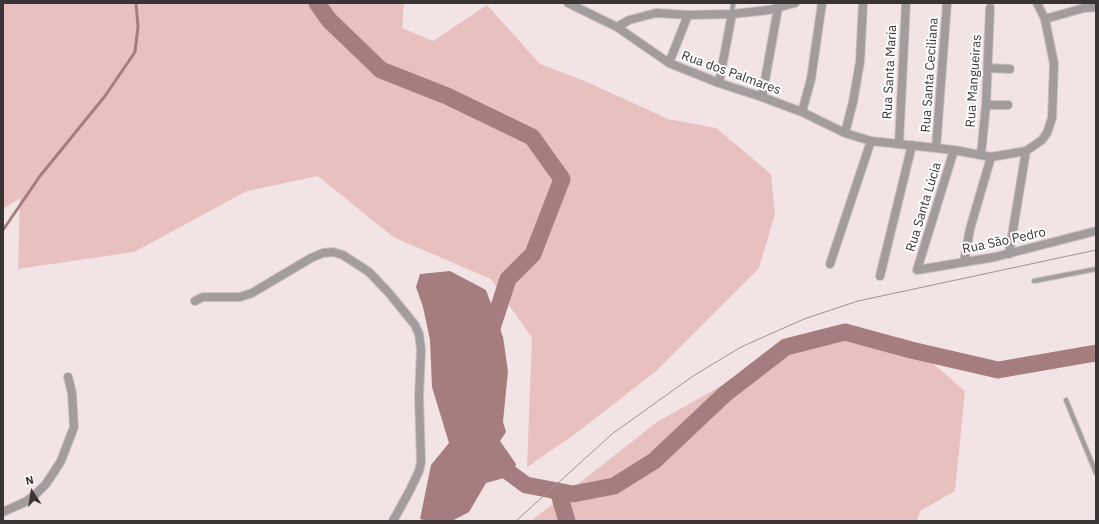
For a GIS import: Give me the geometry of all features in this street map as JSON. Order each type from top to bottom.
[{"type":"street","name":"Rua dos Palmares","points":[[568,3],[617,27],[669,62],[719,83],[802,112],[845,133],[871,141],[954,150],[991,157],[1026,151],[1042,140],[1047,133],[1052,118],[1054,64],[1045,19],[1037,3]]},
{"type":"street","points":[[617,27],[642,15],[656,13],[688,15],[732,14],[769,6],[778,8],[795,3]]},
{"type":"street","points":[[802,112],[811,79],[822,3]]},
{"type":"street","points":[[845,133],[853,102],[860,62],[863,3]]},
{"type":"street","name":"Rua Santa Maria","points":[[899,143],[900,90],[906,3]]},
{"type":"street","name":"Rua Santa Ceciliana","points":[[936,148],[947,3]]},
{"type":"street","points":[[1045,19],[1084,8],[1096,7]]},
{"type":"street","points":[[762,97],[778,8]]},
{"type":"street","name":"Rua Mangueiras","points":[[981,155],[986,105],[990,8]]},
{"type":"street","points":[[719,83],[732,14]]},
{"type":"street","points":[[669,62],[688,15]]},
{"type":"street","points":[[988,68],[1010,69]]},
{"type":"street","points":[[986,105],[1008,105]]},
{"type":"street","points":[[830,264],[871,141]]},
{"type":"street","points":[[880,276],[912,145]]},
{"type":"street","name":"Rua Santa Lúcia","points":[[917,270],[954,150]]},
{"type":"street","points":[[1009,254],[1026,151]]},
{"type":"street","points":[[964,262],[970,229],[991,157]]},
{"type":"street","name":"Rua São Pedro","points":[[917,270],[1009,254],[1096,231]]},
{"type":"street","points":[[195,301],[204,297],[233,297],[252,293],[311,258],[323,253],[333,252],[343,255],[369,272],[389,293],[415,325],[420,338],[421,350],[419,397],[421,462],[413,484],[393,521]]},
{"type":"street","points":[[3,512],[26,502],[35,495],[46,484],[61,461],[74,427],[72,393],[68,377]]},
{"type":"lane","points":[[732,14],[733,3]]},
{"type":"lane","points":[[1034,281],[1096,269]]},
{"type":"lane","points":[[1066,400],[1096,473]]},
{"type":"shaded area","points":[[3,3],[404,3],[402,28],[433,41],[487,5],[540,64],[587,82],[668,119],[716,128],[771,174],[775,214],[759,268],[655,372],[575,434],[527,467],[532,338],[491,279],[393,237],[318,176],[247,191],[134,252],[18,269],[20,198],[3,209]]},
{"type":"shaded area","points":[[450,271],[486,290],[503,337],[508,371],[503,422],[506,432],[500,441],[516,464],[511,481],[504,478],[486,483],[469,512],[452,521],[428,521],[420,519],[431,465],[449,443],[432,387],[430,340],[423,307],[416,287],[420,274]]},
{"type":"shaded area","points":[[811,335],[903,338],[965,391],[955,491],[920,511],[917,521],[531,521],[657,422]]},
{"type":"waterway","points":[[3,230],[40,176],[105,96],[135,52],[138,27],[136,3]]},
{"type":"waterway","points":[[317,3],[329,20],[381,70],[447,96],[532,137],[562,179],[533,254],[508,279],[492,328],[492,339]]},
{"type":"waterway","points":[[498,460],[499,465],[526,485],[573,494],[614,486],[654,461],[725,394],[786,347],[845,332],[911,350],[998,370],[1096,353]]},
{"type":"waterway","points":[[558,491],[567,521]]},
{"type":"tram line","points":[[516,521],[612,434],[693,376],[741,347],[804,319],[858,301],[1096,250]]}]
